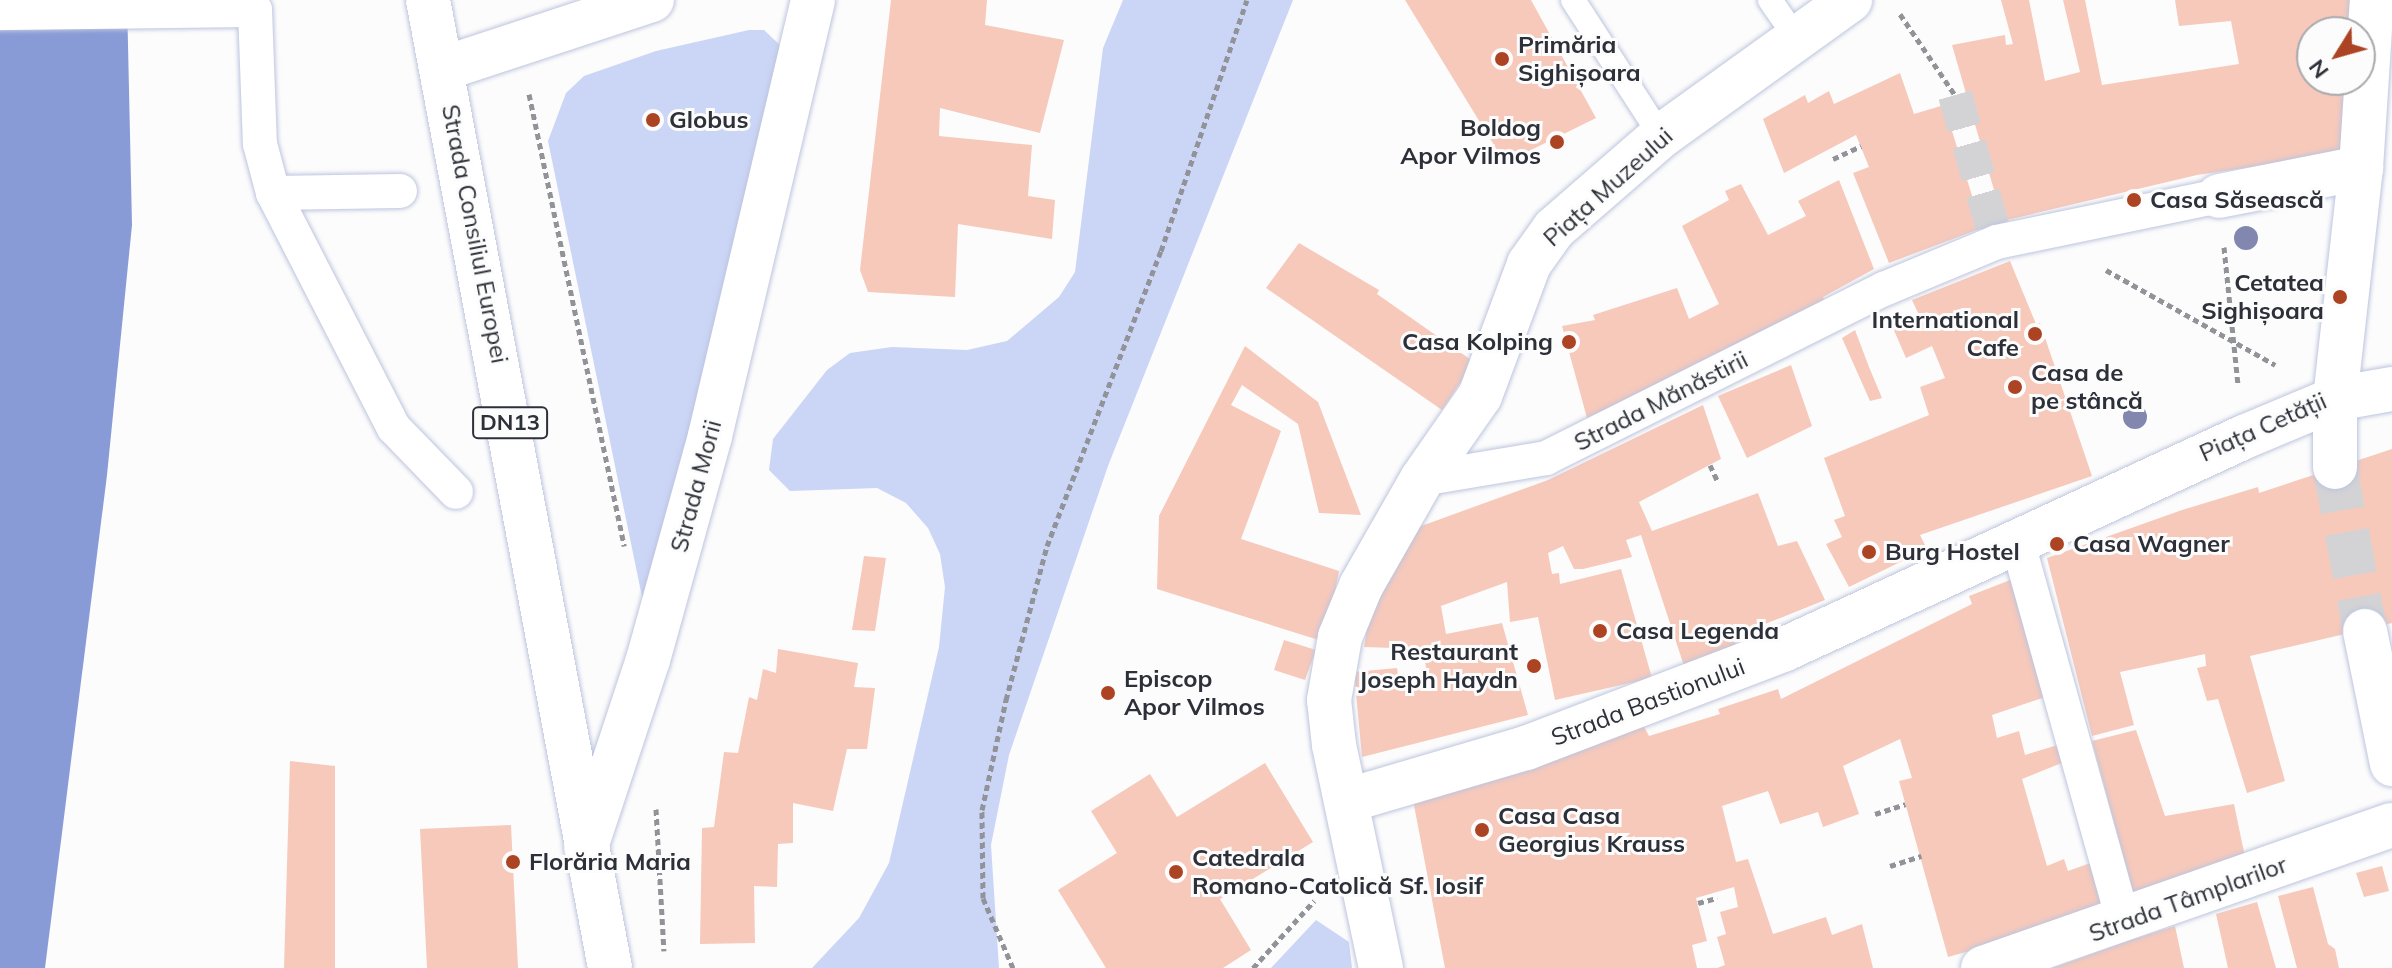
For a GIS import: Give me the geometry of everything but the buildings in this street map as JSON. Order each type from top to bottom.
[{"type":"main road","name":"Strada Consiliul Europei","points":[[428,0],[586,847]]},
{"type":"main road","points":[[442,69],[652,0]]},
{"type":"main road","name":"Strada Morii","points":[[610,968],[586,847],[648,660],[710,436],[813,0]]},
{"type":"main road","name":"Piața Muzeului","points":[[1422,479],[1480,396],[1529,264],[1554,229],[1661,136],[1850,0]]},
{"type":"main road","name":"Piața Cetății","points":[[2114,493],[2335,399],[2361,168],[2372,0]]},
{"type":"main road","points":[[2219,196],[2361,168]]},
{"type":"main road","points":[[2335,467],[2335,399],[2392,389]]},
{"type":"main road","points":[[1381,968],[1346,801],[1329,700],[1340,637],[1361,586],[1422,479]]},
{"type":"main road","name":"Strada Bastionului","points":[[1346,801],[1460,770],[1664,696],[1834,628],[2114,493]]},
{"type":"main road","points":[[2365,631],[2392,764]]},
{"type":"main road","name":"Strada Tâmplarilor","points":[[1983,968],[2124,922],[2392,825]]},
{"type":"street","points":[[0,13],[255,10],[260,144],[273,193],[394,428],[456,492]]},
{"type":"street","points":[[273,193],[400,191]]},
{"type":"street","name":"Strada Mănăstirii","points":[[1422,479],[1546,458],[1946,261],[2039,231],[2219,196]]},
{"type":"street","points":[[2017,540],[2124,922]]},
{"type":"lane","points":[[1573,0],[1661,136]]},
{"type":"lane","points":[[1770,0],[1797,39]]},
{"type":"path","points":[[1013,968],[983,898],[982,810],[1006,700],[1047,546],[1161,251],[1247,0]]},
{"type":"path","points":[[1891,0],[1955,95]]},
{"type":"path","points":[[518,44],[625,552]]},
{"type":"path","points":[[1833,159],[1861,146]]},
{"type":"path","points":[[2219,196],[2244,437]]},
{"type":"path","points":[[2039,231],[2335,399]]},
{"type":"path","points":[[1710,465],[1717,480]]},
{"type":"path","points":[[655,798],[665,968]]},
{"type":"path","points":[[1875,814],[1905,804]]},
{"type":"path","points":[[1253,968],[1357,853]]},
{"type":"path","points":[[1890,866],[1921,856]]},
{"type":"path","points":[[1698,903],[1717,898]]},
{"type":"shaded area","points":[[1123,0],[1293,0],[1108,466],[1009,755],[991,845],[999,968],[812,968],[859,918],[889,863],[939,647],[945,587],[940,554],[928,528],[906,503],[877,488],[790,491],[769,470],[773,439],[827,370],[850,353],[892,347],[967,350],[1007,341],[1059,297],[1075,272],[1103,48]]},
{"type":"shaded area","points":[[749,30],[764,30],[783,48],[646,616],[548,141],[566,93],[584,76],[656,51]]},
{"type":"shaded area","points":[[1316,920],[1349,942],[1352,968],[1271,968]]},
{"type":"water","points":[[0,0],[127,0],[132,225],[107,475],[45,968],[0,968]]},
{"type":"tunnel","points":[[1955,95],[1997,242]]},
{"type":"tunnel","points":[[2335,467],[2365,631]]},
{"type":"place","name":"Primăria Sighișoara","points":[[1502,59]]},
{"type":"place","name":"Globus","points":[[653,120]]},
{"type":"place","name":"Boldog Apor Vilmos","points":[[1557,142]]},
{"type":"place","name":"Casa Săsească","points":[[2134,200]]},
{"type":"place","name":"Cetatea Sighișoara","points":[[2340,297]]},
{"type":"place","name":"International Cafe","points":[[2035,334]]},
{"type":"place","name":"Casa Kolping","points":[[1569,342]]},
{"type":"place","name":"Casa de pe stâncă","points":[[2015,387]]},
{"type":"place","name":"Casa Wagner","points":[[2057,544]]},
{"type":"place","name":"Burg Hostel","points":[[1869,552]]},
{"type":"place","name":"Casa Legenda","points":[[1600,631]]},
{"type":"place","name":"Restaurant Joseph Haydn","points":[[1534,666]]},
{"type":"place","name":"Episcop Apor Vilmos","points":[[1108,693]]},
{"type":"place","name":"Casa Casa Georgius Krauss","points":[[1482,830]]},
{"type":"place","name":"Florăria Maria","points":[[513,862]]},
{"type":"place","name":"Catedrala Romano-Catolică Sf. Iosif","points":[[1176,872]]}]
